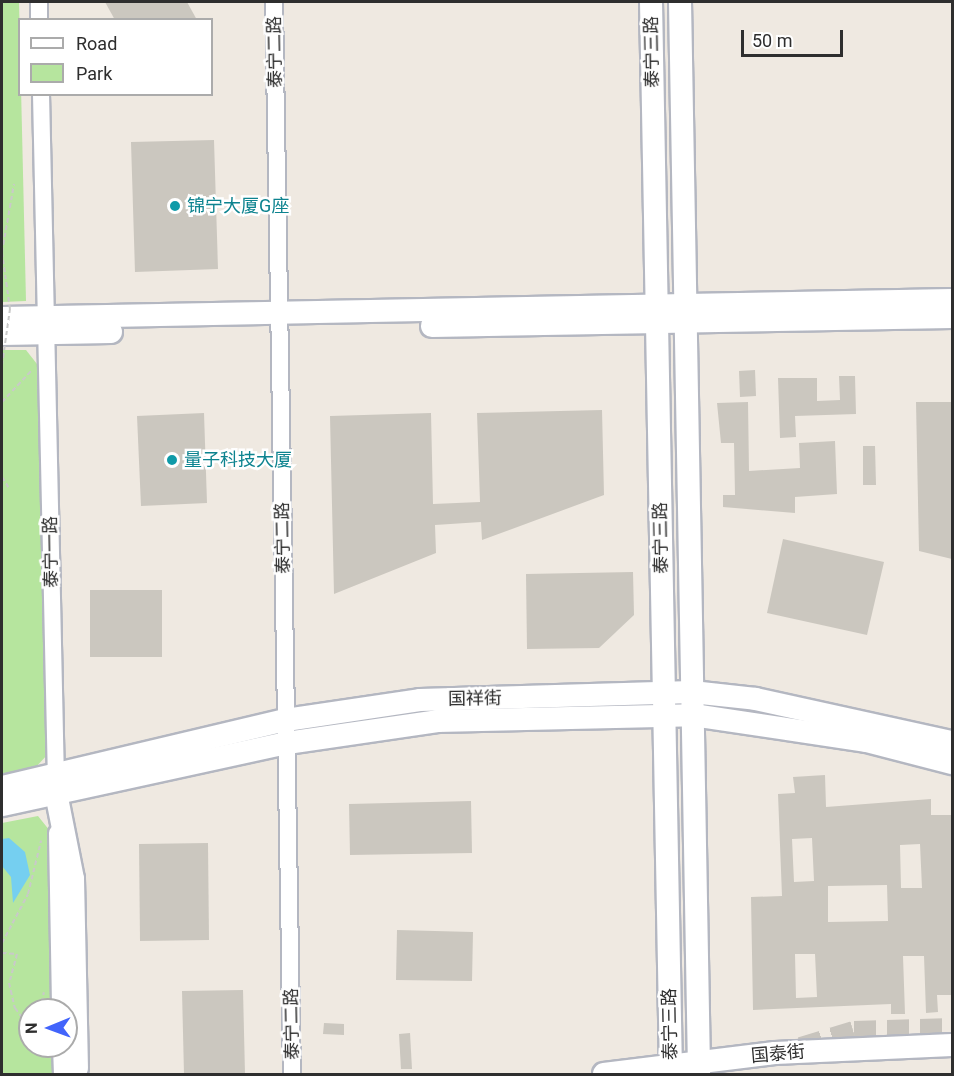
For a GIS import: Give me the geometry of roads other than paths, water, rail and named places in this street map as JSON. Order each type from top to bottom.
[{"type":"street","points":[[39,2],[39,18]]},
{"type":"street","name":"泰宁二路","points":[[274,2],[292,1074]]},
{"type":"street","name":"泰宁三路","points":[[651,2],[671,1070]]},
{"type":"street","name":"泰宁三路","points":[[680,2],[699,1069]]},
{"type":"street","name":"泰宁一路","points":[[41,96],[60,998]]},
{"type":"street","points":[[2,333],[46,325],[657,313],[952,300]]},
{"type":"street","points":[[686,312],[952,317]]},
{"type":"street","points":[[2,318],[46,325]]},
{"type":"street","name":"国祥街","points":[[2,805],[56,784],[286,720],[420,700],[692,692],[778,703],[952,742]]},
{"type":"street","name":"国祥街","points":[[2,787],[56,784],[287,743],[437,721],[693,715],[867,741],[952,763]]},
{"type":"street","points":[[56,784],[73,879],[69,1071]]},
{"type":"street","name":"国泰街","points":[[604,1074],[699,1069],[776,1053],[952,1046]]},
{"type":"water","points":[[9,838],[25,852],[30,875],[13,903],[11,877],[2,866],[2,839]]},
{"type":"tunnel","points":[[801,1048],[854,1032],[952,1029]]},
{"type":"place","name":"锦宁大厦G座","points":[[175,206]]},
{"type":"place","name":"量子科技大厦","points":[[172,460]]}]
